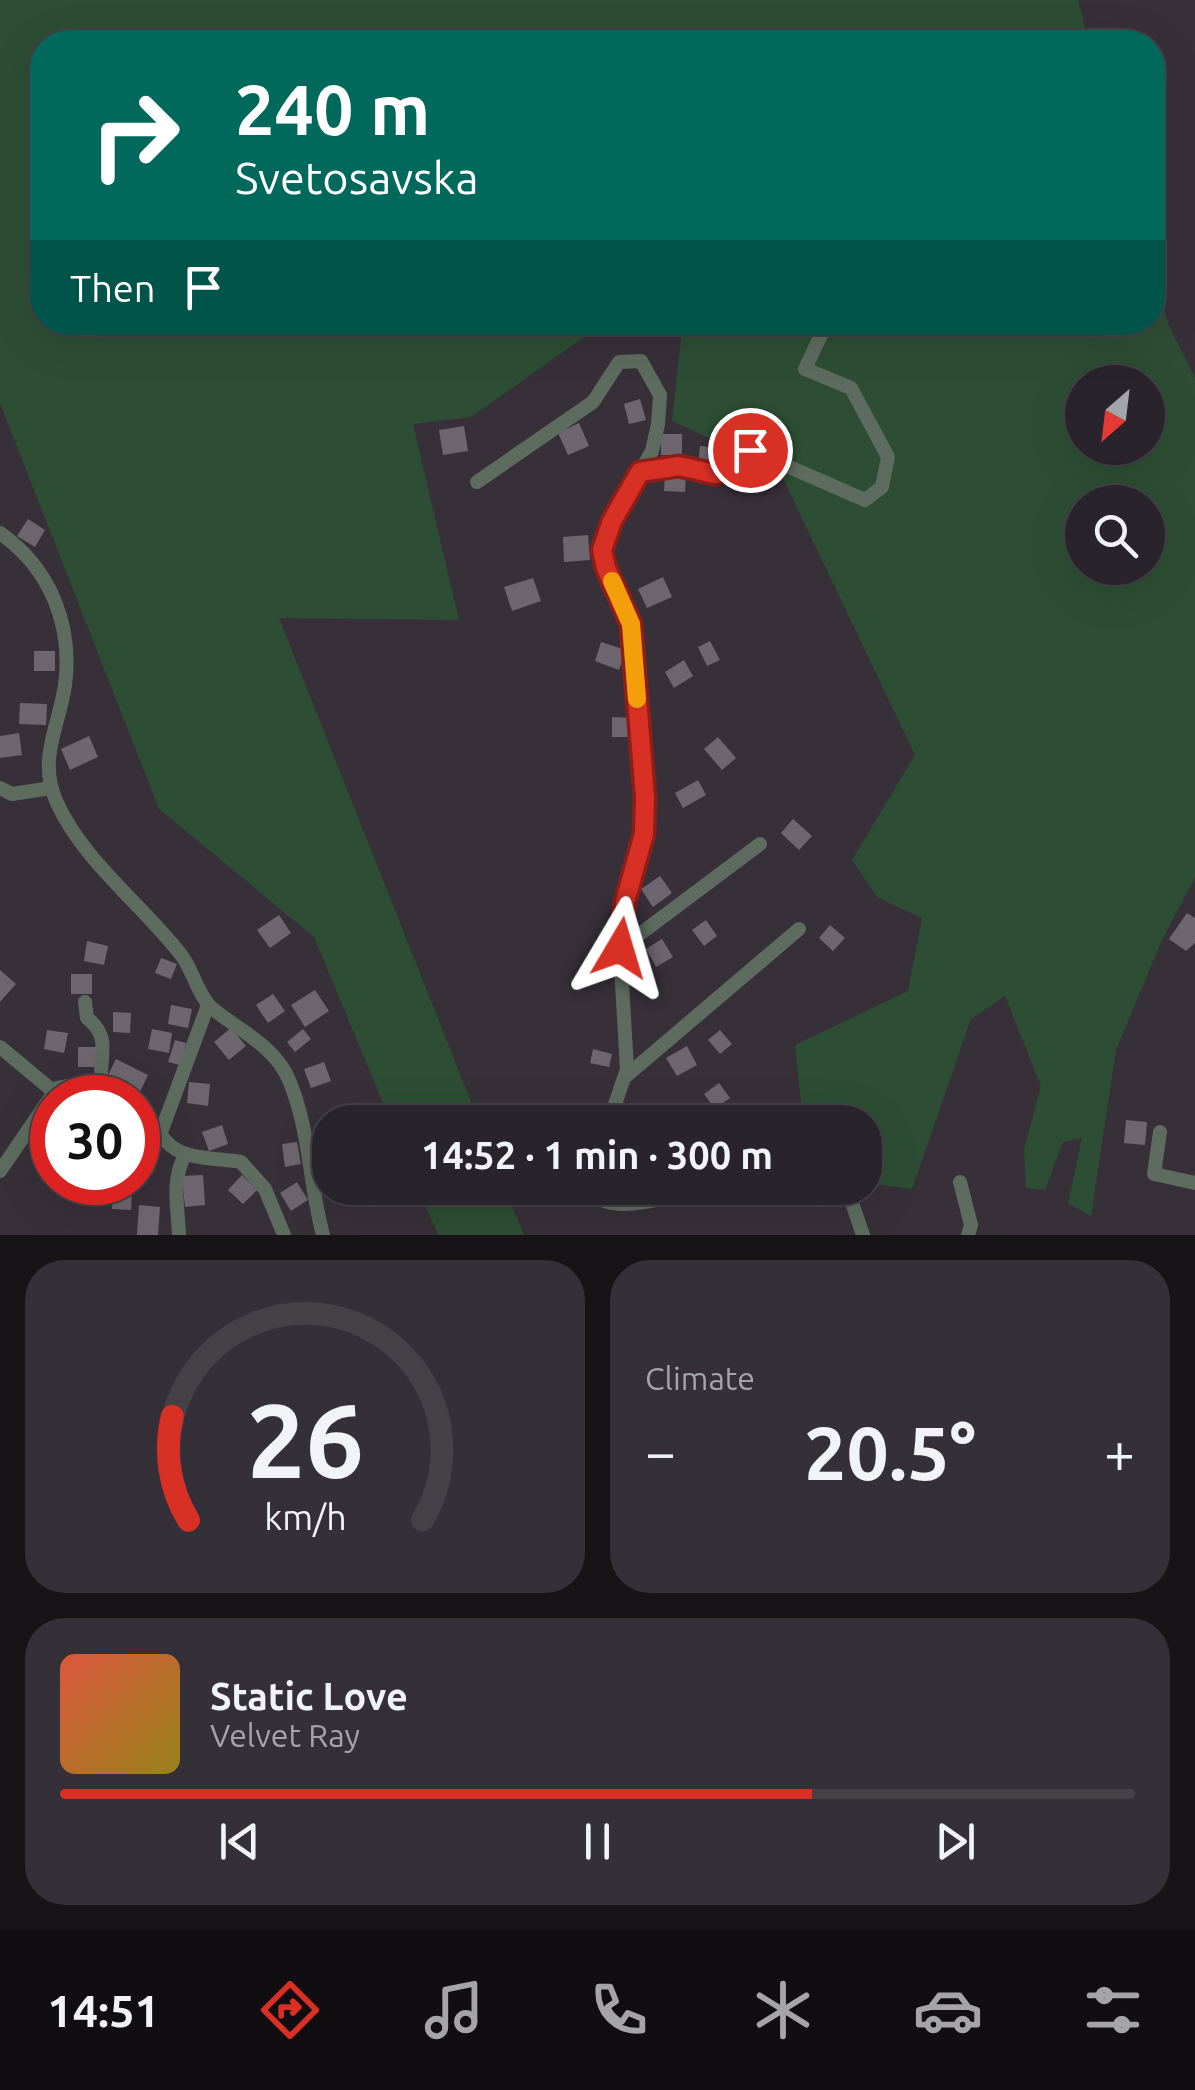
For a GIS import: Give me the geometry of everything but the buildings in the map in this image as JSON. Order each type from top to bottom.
[{"type":"street","points":[[640,472],[679,466],[715,474],[750,450],[864,500],[882,487],[888,457],[851,388],[805,370],[821,335]]},
{"type":"street","points":[[477,482],[593,402],[620,362],[641,361],[660,395],[652,451],[612,521],[602,550],[631,624],[645,797],[644,834],[625,902],[620,948],[628,1019],[625,1077],[615,1105]]},
{"type":"street","points":[[0,533],[45,577],[66,634],[64,686],[48,738],[51,788],[58,806],[90,852],[182,956],[208,1005],[271,1053],[288,1078],[309,1149],[323,1235]]},
{"type":"street","points":[[0,788],[12,794],[51,788]]},
{"type":"street","points":[[620,948],[760,844]]},
{"type":"street","points":[[625,1077],[799,929]]},
{"type":"street","points":[[85,1002],[87,1018],[100,1028],[103,1038],[101,1075]]},
{"type":"street","points":[[208,1005],[160,1132],[168,1144],[185,1155],[241,1162],[265,1188],[284,1235]]},
{"type":"street","points":[[0,1047],[34,1075]]},
{"type":"street","points":[[0,1170],[30,1125]]},
{"type":"street","points":[[1160,1132],[1154,1174],[1195,1182]]},
{"type":"street","points":[[179,1235],[175,1202],[178,1168],[185,1155]]},
{"type":"street","points":[[960,1182],[970,1225],[968,1235]]},
{"type":"street","points":[[853,1205],[863,1235]]},
{"type":"green space","points":[[0,0],[1078,0],[1086,30],[30,30],[30,335],[587,335],[471,417],[413,424],[459,620],[279,618],[472,1105],[384,1105],[314,937],[159,809],[0,403]]},
{"type":"green space","points":[[1165,313],[1195,378],[1195,877],[1161,942],[1116,1050],[1091,1216],[1068,1203],[1082,1138],[1063,1142],[1045,1190],[1026,1188],[1024,1149],[1041,1086],[1005,996],[971,1019],[912,1189],[882,1185],[882,1105],[801,1105],[795,1045],[908,991],[922,918],[878,898],[852,860],[915,755],[779,470],[672,421],[681,335],[1165,335]]},
{"type":"green space","points":[[425,1205],[512,1205],[524,1235],[438,1235]]},
{"type":"slow traffic","points":[[612,581],[631,624],[637,699]]},
{"type":"route","points":[[620,948],[625,902],[644,834],[645,797],[631,624],[602,550],[612,521],[640,472],[679,466],[715,474],[750,450]]}]
